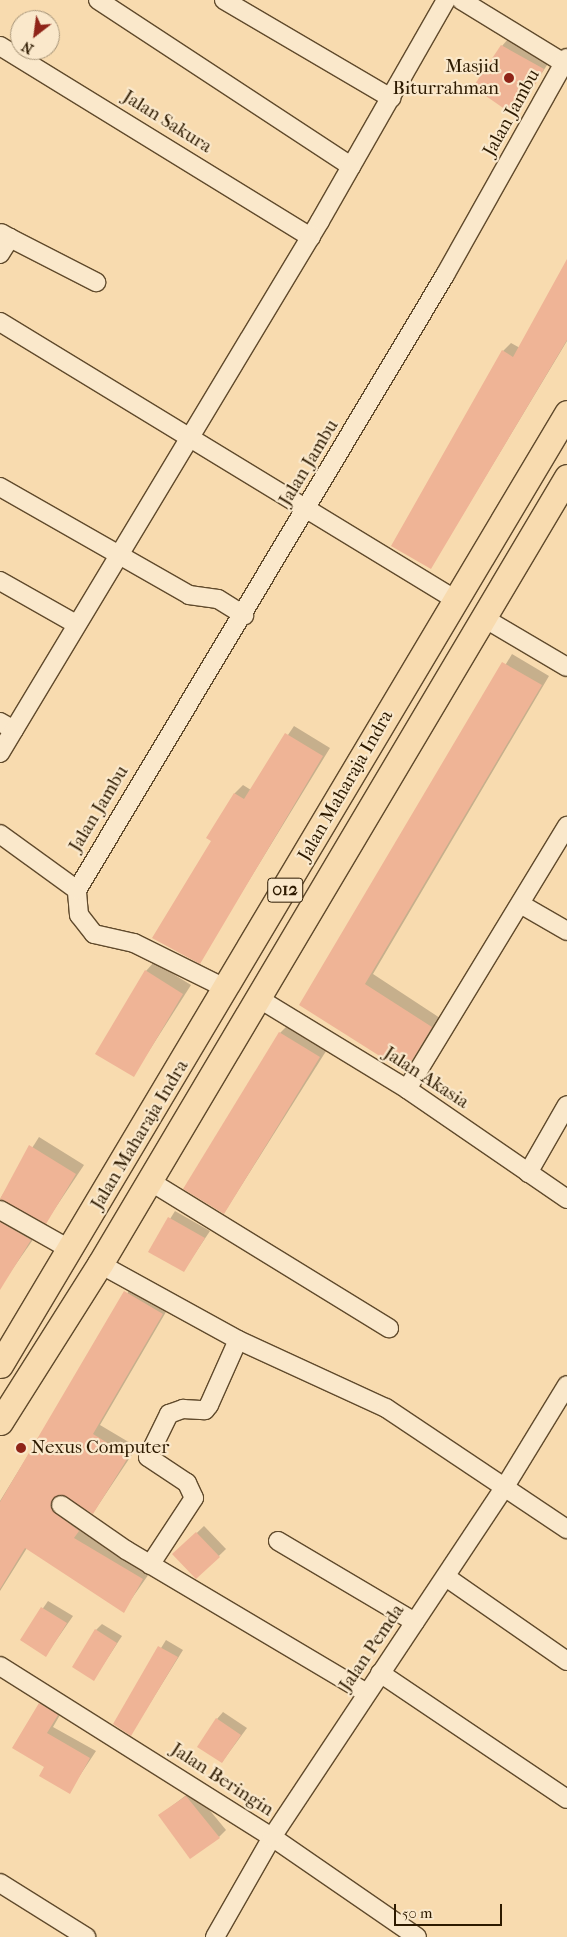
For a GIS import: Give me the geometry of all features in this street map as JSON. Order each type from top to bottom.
[{"type":"highway","name":"Jalan Maharaja Indra","points":[[3,1354],[71,1250],[567,412]]},
{"type":"highway","name":"Jalan Maharaja Indra","points":[[2,1414],[100,1264],[148,1180],[567,477]]},
{"type":"highway","points":[[516,497],[544,514]]},
{"type":"street","points":[[98,0],[352,166]]},
{"type":"street","points":[[224,0],[390,98]]},
{"type":"street","points":[[0,753],[7,726],[76,624],[310,237],[446,0]]},
{"type":"street","points":[[461,0],[566,62]]},
{"type":"street","name":"Jalan Sakura","points":[[0,46],[310,237]]},
{"type":"street","name":"Jalan Jambu","points":[[78,887],[244,615],[566,62]]},
{"type":"street","points":[[0,254],[5,235],[96,282]]},
{"type":"street","points":[[0,322],[190,434],[456,600]]},
{"type":"street","points":[[0,487],[189,595],[218,598],[244,615]]},
{"type":"street","points":[[0,581],[76,624]]},
{"type":"street","points":[[484,618],[567,667]]},
{"type":"street","points":[[407,1089],[522,905],[567,826]]},
{"type":"street","points":[[0,834],[78,887],[78,915],[94,934],[134,943],[227,988]]},
{"type":"street","points":[[522,905],[567,931]]},
{"type":"street","name":"Jalan Akasia","points":[[258,998],[407,1089],[567,1199]]},
{"type":"street","points":[[528,1173],[567,1106]]},
{"type":"street","points":[[148,1180],[389,1328]]},
{"type":"street","points":[[0,1210],[71,1250]]},
{"type":"street","points":[[100,1264],[238,1340],[386,1408],[506,1485],[567,1529]]},
{"type":"street","points":[[150,1565],[194,1498],[187,1483],[148,1457],[169,1414],[183,1409],[205,1410],[209,1405],[238,1340]]},
{"type":"street","name":"Jalan Pemda","points":[[215,1937],[272,1837],[380,1673],[446,1578],[566,1389]]},
{"type":"street","points":[[61,1505],[150,1565],[367,1693]]},
{"type":"street","points":[[278,1541],[415,1622]]},
{"type":"street","points":[[446,1578],[567,1661]]},
{"type":"street","name":"Jalan Beringin","points":[[0,1666],[272,1837],[417,1937]]},
{"type":"street","points":[[380,1673],[567,1799]]},
{"type":"street","points":[[0,1883],[86,1937]]},
{"type":"building","name":"Masjid Biturrahman","points":[[501,45],[544,69],[516,117],[473,87]]},
{"type":"building","points":[[567,259],[567,340],[431,569],[391,546],[502,350],[513,357]]},
{"type":"building","points":[[502,662],[542,685],[365,984],[432,1027],[405,1072],[299,1005]]},
{"type":"building","points":[[285,733],[323,756],[200,964],[152,938],[211,841],[206,838],[234,793],[244,799]]},
{"type":"building","points":[[145,970],[183,994],[134,1077],[95,1054]]},
{"type":"building","points":[[279,1032],[320,1057],[224,1214],[183,1189]]},
{"type":"building","points":[[29,1145],[76,1174],[46,1224],[0,1199]]},
{"type":"building","points":[[168,1217],[205,1238],[184,1272],[148,1252]]},
{"type":"building","points":[[0,1222],[31,1240],[0,1290]]},
{"type":"building","points":[[124,1291],[163,1314],[93,1434],[129,1456],[93,1514],[62,1495],[50,1505],[55,1513],[79,1531],[74,1538],[143,1579],[124,1613],[25,1548],[0,1589],[0,1502]]},
{"type":"building","points":[[196,1532],[220,1557],[196,1579],[172,1554]]},
{"type":"building","points":[[41,1607],[67,1623],[46,1657],[20,1640]]},
{"type":"building","points":[[95,1629],[117,1643],[94,1681],[72,1667]]},
{"type":"building","points":[[158,1646],[178,1657],[131,1736],[113,1724]]},
{"type":"building","points":[[39,1703],[58,1715],[47,1733],[90,1758],[70,1794],[39,1776],[44,1767],[12,1748]]},
{"type":"building","points":[[216,1718],[241,1735],[222,1763],[197,1747]]},
{"type":"building","points":[[186,1796],[220,1838],[190,1859],[158,1815]]},
{"type":"place","name":"Masjid Biturrahman","points":[[509,78]]},
{"type":"place","name":"Nexus Computer","points":[[21,1448]]}]
